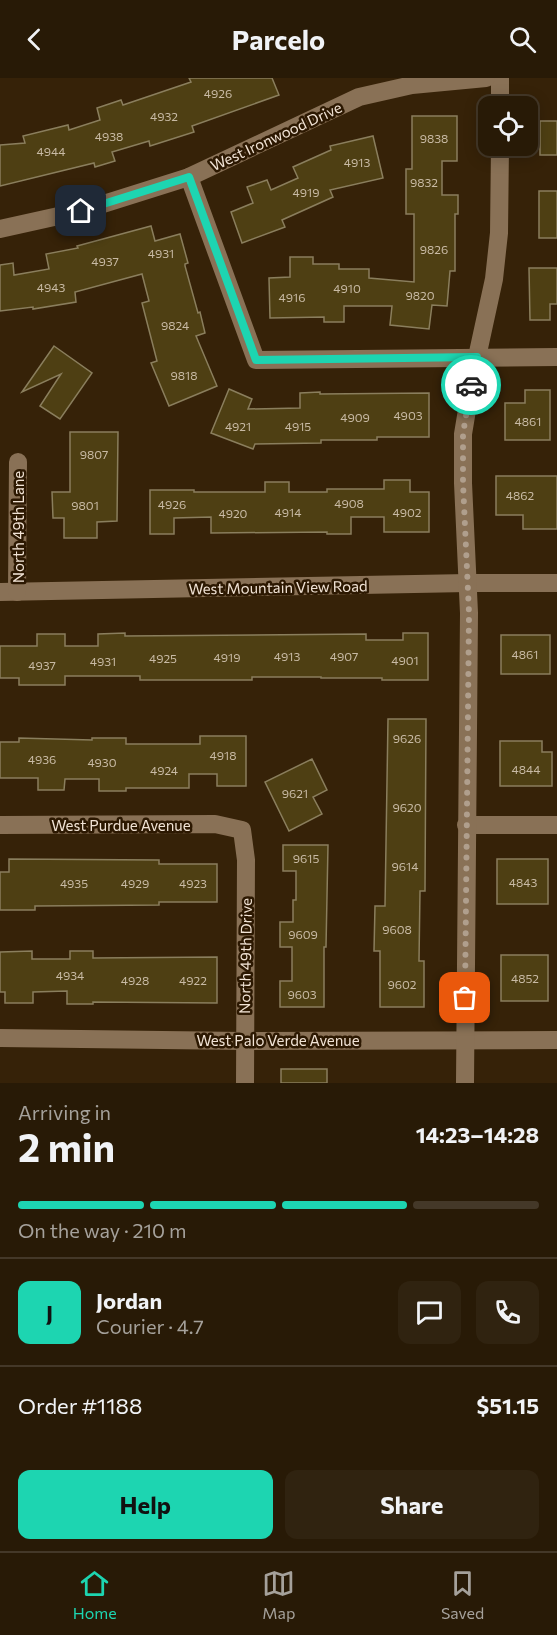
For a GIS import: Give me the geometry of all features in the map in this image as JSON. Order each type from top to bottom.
[{"type":"street","name":"West Ironwood Drive","points":[[0,229],[81,211],[189,177],[359,97],[412,85],[486,78]]},
{"type":"street","points":[[500,78],[500,96]]},
{"type":"street","points":[[465,1083],[469,613],[463,434],[494,279],[500,233],[500,156]]},
{"type":"street","points":[[189,177],[256,360],[557,357]]},
{"type":"street","name":"North 49th Lane","points":[[9,592],[18,462]]},
{"type":"street","name":"West Mountain View Road","points":[[9,592],[557,583]]},
{"type":"street","name":"West Purdue Avenue","points":[[0,825],[215,824],[242,830]]},
{"type":"street","points":[[466,825],[557,825]]},
{"type":"street","name":"North 49th Drive","points":[[242,830],[246,860],[245,1083]]},
{"type":"street","name":"West Palo Verde Avenue","points":[[0,1038],[244,1041],[557,1040]]},
{"type":"building","points":[[189,78],[272,78],[279,95],[192,126],[194,132],[150,146],[149,141],[112,152],[115,161],[95,167],[94,163],[0,186],[0,145],[25,143],[23,136],[68,125],[69,130],[100,120],[97,108],[121,100],[123,105],[191,82]]},
{"type":"building","points":[[412,116],[457,116],[457,161],[442,161],[442,195],[458,195],[458,214],[455,214],[455,271],[450,271],[447,306],[432,305],[429,329],[390,325],[392,306],[344,306],[344,322],[324,322],[324,317],[270,318],[269,278],[290,277],[290,257],[313,257],[313,264],[339,264],[339,269],[369,269],[369,278],[414,282],[414,214],[406,214],[406,169],[412,169]]},
{"type":"building","points":[[540,121],[557,121],[557,155],[540,155]]},
{"type":"building","points":[[373,136],[383,178],[330,190],[333,197],[282,220],[285,227],[242,243],[231,212],[253,203],[247,187],[267,180],[271,190],[298,178],[293,167],[331,150],[330,146]]},
{"type":"building","points":[[539,191],[557,191],[557,238],[539,238]]},
{"type":"building","points":[[151,226],[155,241],[180,234],[188,263],[185,266],[205,333],[196,336],[217,386],[169,406],[151,363],[157,361],[142,303],[149,301],[142,274],[75,292],[76,302],[33,309],[33,307],[0,311],[0,265],[13,263],[14,275],[49,269],[46,254],[78,248],[77,246]]},
{"type":"building","points":[[529,268],[557,268],[557,304],[550,304],[550,320],[530,320]]},
{"type":"building","points":[[54,346],[92,373],[60,419],[40,406],[61,374],[22,392]]},
{"type":"building","points":[[229,389],[252,399],[248,409],[300,408],[300,393],[429,393],[429,437],[377,437],[377,440],[321,440],[321,443],[255,444],[253,449],[211,433]]},
{"type":"building","points":[[525,390],[550,390],[550,440],[505,440],[505,403],[525,403]]},
{"type":"building","points":[[70,432],[118,432],[117,521],[97,522],[97,538],[64,538],[64,518],[53,518],[52,492],[70,492]]},
{"type":"building","points":[[496,476],[557,476],[557,529],[523,529],[523,515],[496,515]]},
{"type":"building","points":[[384,480],[410,480],[410,492],[429,492],[429,532],[384,532],[384,517],[351,517],[351,534],[327,534],[327,532],[211,533],[211,517],[174,518],[174,534],[150,534],[150,490],[265,492],[265,482],[289,482],[289,492],[327,492],[327,489],[384,489]]},
{"type":"building","points":[[125,633],[125,636],[366,634],[366,640],[403,640],[403,633],[428,633],[428,680],[252,677],[252,680],[140,680],[140,676],[65,676],[65,685],[19,685],[19,678],[0,678],[0,646],[37,646],[37,634],[65,634],[65,646],[98,646],[98,634]]},
{"type":"building","points":[[501,635],[550,635],[550,674],[501,674]]},
{"type":"building","points":[[388,719],[426,719],[425,891],[420,891],[419,961],[424,961],[424,1007],[380,1007],[380,951],[374,951],[375,906],[385,906]]},
{"type":"building","points":[[200,736],[246,736],[246,786],[217,786],[217,774],[189,774],[189,788],[126,788],[126,791],[99,791],[99,779],[65,779],[64,790],[38,790],[38,778],[0,778],[0,742],[19,742],[19,738],[92,740],[92,738],[126,738],[126,744],[200,744]]},
{"type":"building","points":[[500,741],[542,741],[542,752],[552,752],[552,786],[500,786]]},
{"type":"building","points":[[312,759],[327,790],[313,797],[322,814],[289,831],[265,782]]},
{"type":"building","points":[[283,845],[328,845],[324,1007],[280,1007],[280,981],[292,981],[292,947],[280,947],[280,922],[293,922],[293,900],[296,900],[296,871],[283,871]]},
{"type":"building","points":[[9,859],[159,860],[159,864],[217,864],[217,902],[35,906],[35,910],[0,910],[0,872],[9,872]]},
{"type":"building","points":[[497,859],[548,859],[548,904],[497,904]]},
{"type":"building","points":[[32,951],[32,959],[70,959],[70,951],[93,951],[93,958],[217,957],[217,1003],[93,1002],[93,1004],[67,1004],[67,991],[33,992],[33,1003],[5,1003],[5,992],[0,992],[0,952]]},
{"type":"building","points":[[501,955],[548,955],[548,1001],[501,1001]]},
{"type":"building","points":[[281,1069],[327,1069],[327,1083],[281,1083]]},
{"type":"way so far","points":[[465,998],[469,613],[463,434],[471,385]]},
{"type":"route","points":[[81,211],[189,177],[256,360],[477,357],[471,385]]}]
